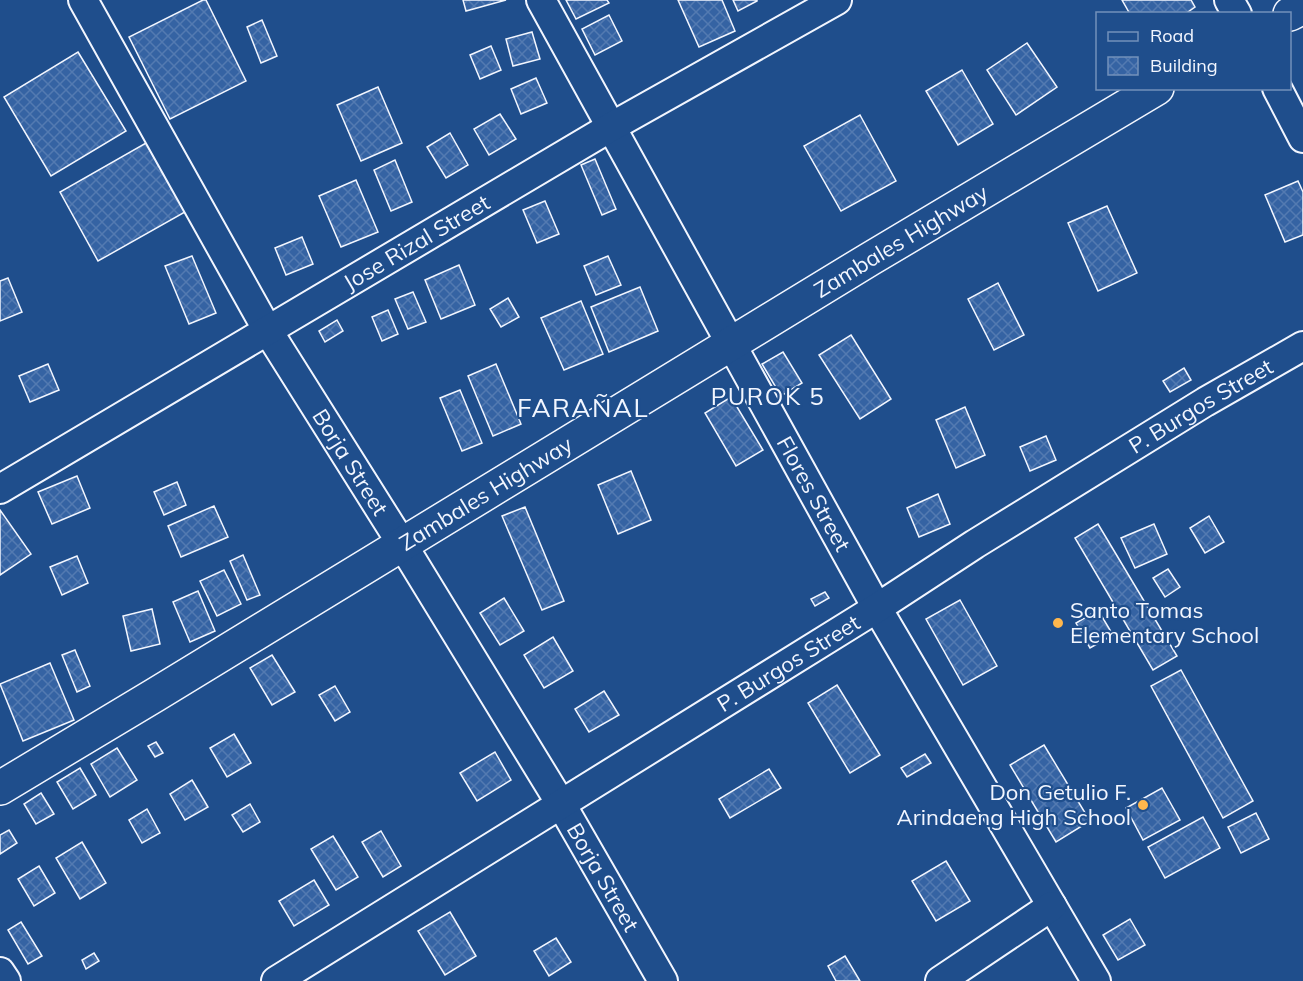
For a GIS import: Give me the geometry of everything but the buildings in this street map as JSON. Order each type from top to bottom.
[{"type":"main road","name":"Zambales Highway","points":[[0,789],[870,259],[1154,90]]},
{"type":"street","name":"Borja Street","points":[[83,0],[268,331],[561,804],[663,981]]},
{"type":"street","name":"Flores Street","points":[[541,0],[877,608],[1096,981]]},
{"type":"street","name":"Jose Rizal Street","points":[[0,489],[610,127],[837,0]]},
{"type":"street","points":[[1278,90],[1303,138]]},
{"type":"street","name":"P. Burgos Street","points":[[276,981],[877,608],[985,538],[1205,402],[1303,346]]},
{"type":"street","points":[[940,981],[1052,906]]},
{"type":"street","points":[[0,972],[6,981]]},
{"type":"place","name":"Santo Tomas Elementary School","points":[[1058,623]]},
{"type":"place","name":"Don Getulio F. Arindaeng High School","points":[[1143,805]]},
{"type":"district","name":"PUROK 5","points":[[768,396]]},
{"type":"district","name":"FARAÑAL","points":[[583,407]]}]
